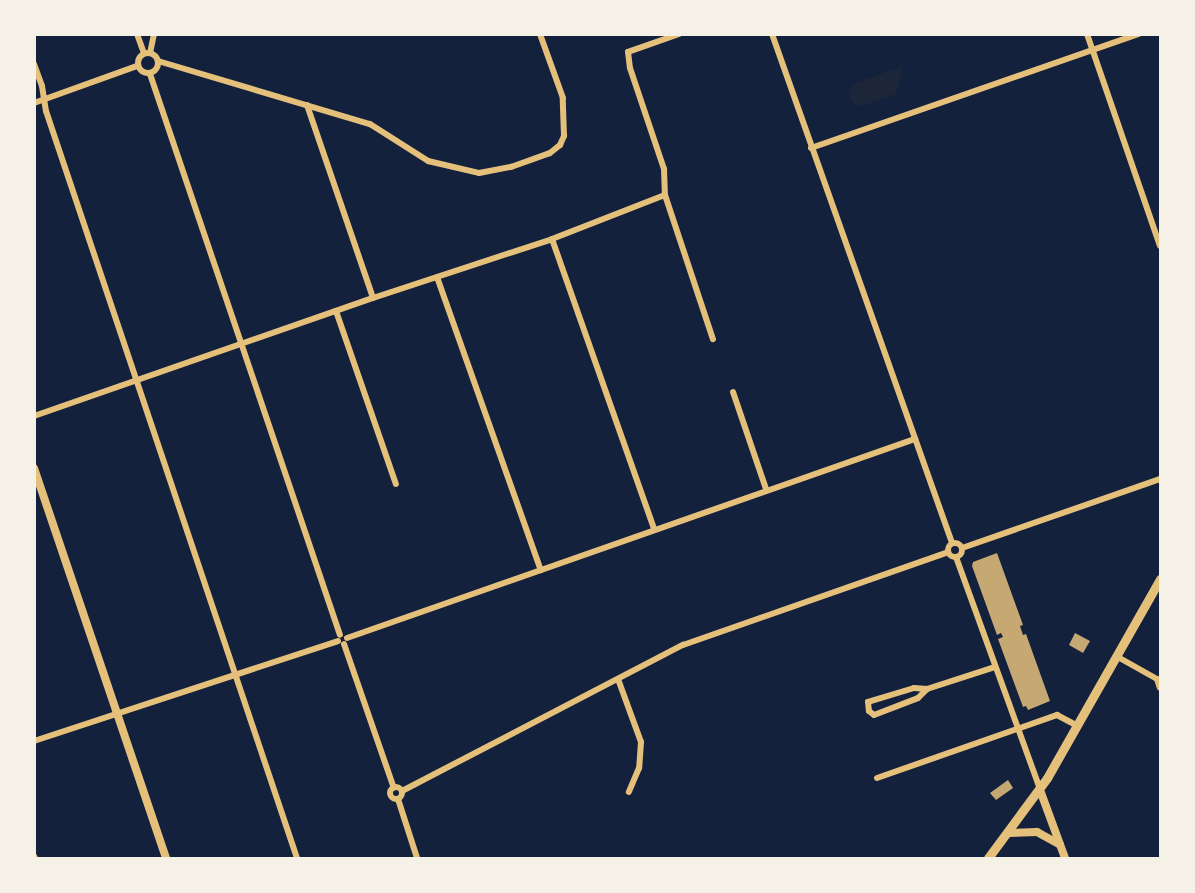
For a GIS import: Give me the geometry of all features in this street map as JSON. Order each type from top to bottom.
[{"type":"main road","points":[[988,858],[1040,790],[1161,579]]},
{"type":"street","points":[[137,34],[147,53],[158,61],[370,124],[428,161],[479,173],[511,167],[550,153],[560,145],[566,124],[563,98],[540,34]]},
{"type":"street","points":[[154,34],[147,53],[138,60],[138,66],[144,73],[150,74],[156,70],[158,61]]},
{"type":"street","points":[[679,34],[628,52],[630,68],[664,169],[665,195],[713,339]]},
{"type":"street","points":[[417,858],[398,799],[402,791],[687,643],[948,552],[952,543],[772,34]]},
{"type":"street","points":[[1087,34],[1161,246]]},
{"type":"street","points":[[811,148],[1139,34]]},
{"type":"street","points":[[34,64],[45,99],[46,111],[297,858]]},
{"type":"street","points":[[34,103],[138,66]]},
{"type":"street","points":[[150,74],[394,788],[391,796],[398,799]]},
{"type":"street","points":[[307,105],[373,298]]},
{"type":"street","points":[[34,416],[373,298],[552,239],[665,195]]},
{"type":"street","points":[[552,239],[654,529]]},
{"type":"street","points":[[436,277],[542,570]]},
{"type":"street","points":[[336,311],[396,484]]},
{"type":"street","points":[[733,392],[766,489]]},
{"type":"street","points":[[34,741],[342,640],[766,489],[915,439]]},
{"type":"street","points":[[34,468],[166,858]]},
{"type":"street","points":[[962,548],[1161,479]]},
{"type":"street","points":[[952,543],[958,543],[962,548]]},
{"type":"street","points":[[956,557],[962,548]]},
{"type":"street","points":[[948,552],[956,557],[1065,858]]},
{"type":"street","points":[[1116,656],[1159,678],[1161,688]]},
{"type":"street","points":[[927,689],[918,698],[874,715],[869,711],[868,702],[914,688],[927,689],[995,667]]},
{"type":"street","points":[[618,679],[640,742],[639,768],[629,792]]},
{"type":"street","points":[[877,778],[1057,716],[1078,726]]},
{"type":"street","points":[[394,788],[402,791]]},
{"type":"street","points":[[1009,833],[1037,832],[1061,846]]},
{"type":"shaded area","points":[[903,66],[896,94],[863,106],[856,105],[850,100],[849,92],[856,83]]},
{"type":"building","points":[[997,553],[1023,625],[1020,626],[1023,635],[1026,634],[1050,701],[1028,710],[1026,706],[1023,707],[998,639],[1003,637],[1001,633],[997,635],[972,566],[973,562]]},
{"type":"building","points":[[1075,633],[1090,641],[1083,653],[1069,645]]},
{"type":"building","points":[[1008,780],[1013,788],[996,800],[990,793]]}]
